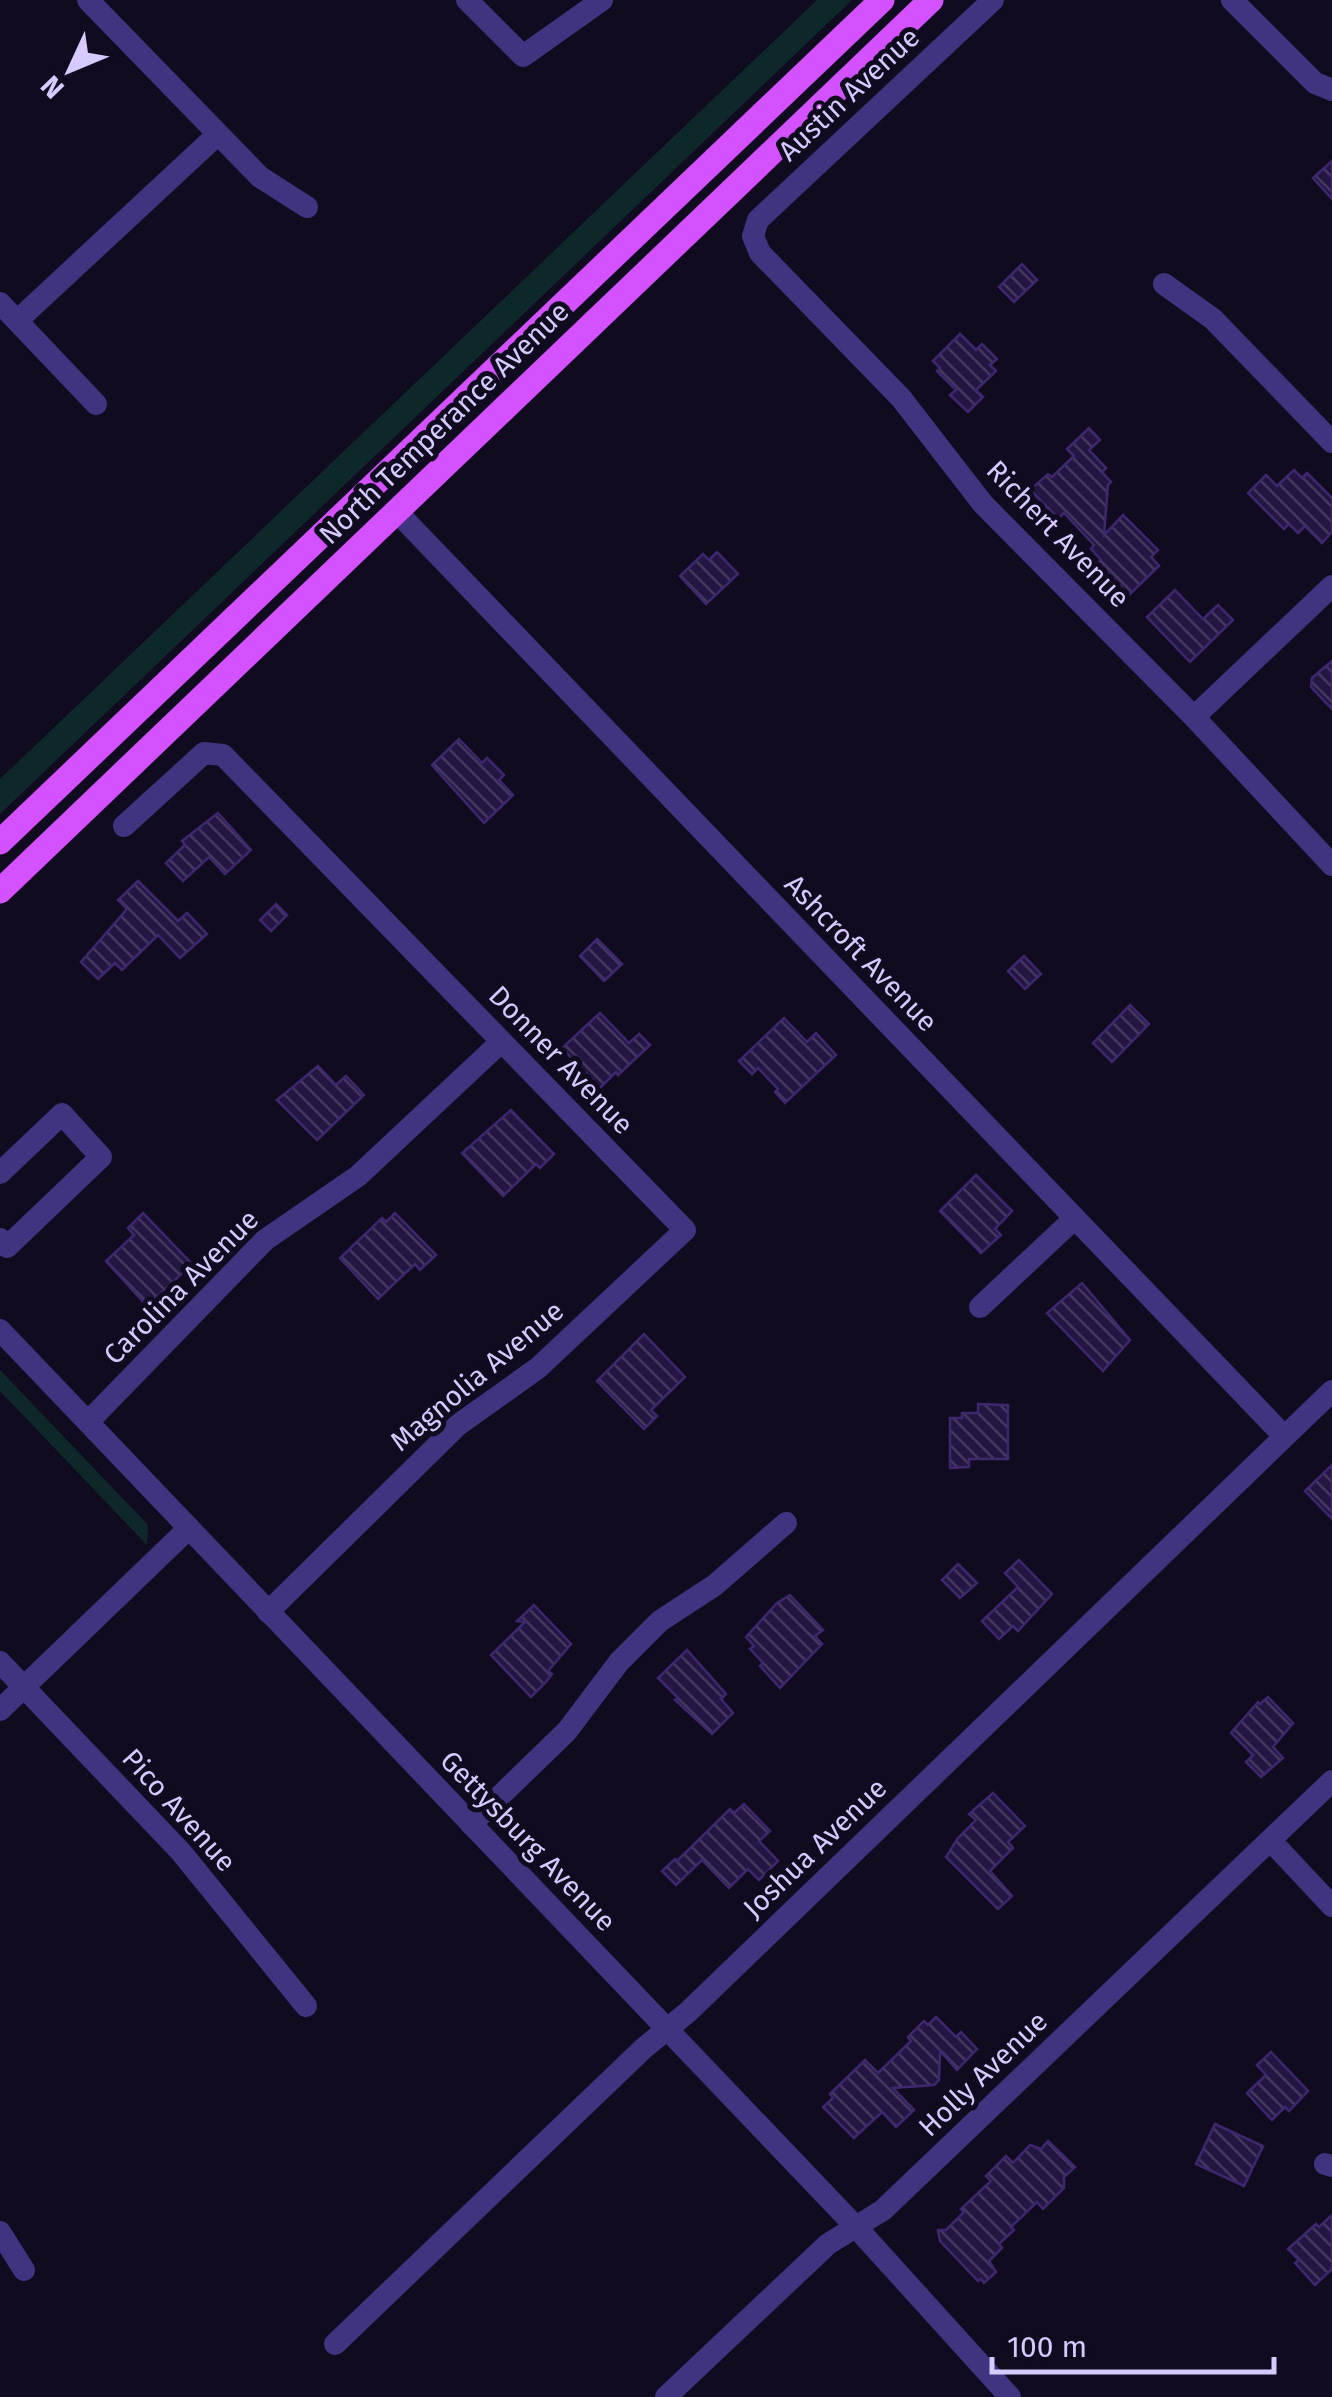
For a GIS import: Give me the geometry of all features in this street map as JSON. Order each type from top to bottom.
[{"type":"main road","name":"North Temperance Avenue","points":[[0,842],[882,0]]},
{"type":"main road","name":"North Temperance Avenue","points":[[0,891],[931,0]]},
{"type":"street","points":[[467,0],[523,56],[602,0]]},
{"type":"street","name":"Austin Avenue","points":[[753,236],[758,220],[993,0]]},
{"type":"street","points":[[1232,0],[1291,62],[1315,83],[1332,90]]},
{"type":"street","points":[[100,4],[217,136],[260,177],[307,207]]},
{"type":"street","points":[[18,320],[217,136]]},
{"type":"street","name":"Richert Avenue","points":[[753,236],[760,253],[901,398],[983,504],[1194,717],[1332,866]]},
{"type":"street","points":[[1164,284],[1212,319],[1332,442]]},
{"type":"street","points":[[0,302],[96,404]]},
{"type":"street","name":"Ashcroft Avenue","points":[[396,511],[1284,1436]]},
{"type":"street","points":[[1194,717],[1332,586]]},
{"type":"street","name":"Donner Avenue","points":[[124,826],[194,760],[213,752],[222,755],[685,1230]]},
{"type":"street","name":"Carolina Avenue","points":[[88,1422],[265,1240],[358,1176],[500,1042]]},
{"type":"street","points":[[0,1172],[62,1114],[101,1157],[8,1247],[0,1239]]},
{"type":"street","points":[[980,1307],[1074,1219]]},
{"type":"street","name":"Magnolia Avenue","points":[[268,1612],[458,1425],[538,1368],[685,1230]]},
{"type":"street","name":"Gettysburg Avenue","points":[[0,1330],[856,2227],[1010,2397]]},
{"type":"street","name":"Joshua Avenue","points":[[335,2344],[1332,1391]]},
{"type":"street","points":[[470,1824],[567,1731],[619,1662],[660,1621],[716,1585],[786,1523]]},
{"type":"street","points":[[0,1710],[189,1528]]},
{"type":"street","name":"Pico Avenue","points":[[0,1662],[181,1852],[306,2006]]},
{"type":"street","name":"Holly Avenue","points":[[666,2397],[828,2244],[883,2210],[1332,1781]]},
{"type":"street","points":[[1271,1842],[1332,1906]]},
{"type":"street","points":[[0,2232],[24,2270]]},
{"type":"green space","points":[[817,0],[852,0],[0,814],[0,779]]},
{"type":"green space","points":[[0,1370],[148,1525],[147,1545],[0,1391]]},
{"type":"building","points":[[1332,161],[1332,199],[1313,178]]},
{"type":"building","points":[[1022,264],[1037,280],[1014,302],[999,287]]},
{"type":"building","points":[[960,334],[976,350],[982,344],[997,359],[990,365],[996,371],[976,390],[983,397],[968,412],[950,395],[956,390],[937,371],[940,368],[933,361]]},
{"type":"building","points":[[1089,428],[1100,440],[1089,450],[1106,468],[1102,472],[1111,482],[1104,535],[1123,515],[1158,550],[1151,557],[1159,566],[1129,595],[1099,562],[1091,549],[1094,545],[1064,513],[1058,519],[1030,490],[1048,474],[1052,477],[1074,456],[1067,449]]},
{"type":"building","points":[[1294,470],[1302,478],[1307,473],[1332,498],[1332,532],[1322,543],[1305,526],[1298,533],[1289,524],[1284,529],[1248,493],[1266,475],[1277,486]]},
{"type":"building","points":[[717,552],[738,574],[706,604],[680,576],[703,554],[709,560]]},
{"type":"building","points":[[1175,590],[1203,619],[1218,605],[1233,620],[1190,662],[1147,617]]},
{"type":"building","points":[[1332,661],[1332,709],[1311,687],[1312,678]]},
{"type":"building","points":[[459,739],[482,763],[487,758],[504,775],[499,780],[513,795],[484,823],[432,765]]},
{"type":"building","points":[[218,813],[251,850],[225,874],[209,857],[183,881],[166,863],[185,845],[182,841]]},
{"type":"building","points":[[138,881],[178,921],[187,913],[207,934],[180,958],[158,935],[122,970],[115,963],[98,979],[81,962],[127,909],[118,900]]},
{"type":"building","points":[[276,904],[287,915],[271,931],[260,920]]},
{"type":"building","points":[[597,939],[622,964],[604,981],[580,956]]},
{"type":"building","points":[[1024,956],[1041,974],[1025,989],[1008,971]]},
{"type":"building","points":[[1130,1005],[1149,1024],[1112,1062],[1093,1043]]},
{"type":"building","points":[[600,1013],[629,1043],[639,1034],[650,1045],[600,1088],[562,1048]]},
{"type":"building","points":[[784,1018],[807,1042],[816,1033],[836,1055],[785,1103],[775,1092],[778,1089],[758,1068],[752,1074],[739,1061]]},
{"type":"building","points":[[318,1066],[336,1085],[346,1076],[364,1095],[317,1140],[277,1100]]},
{"type":"building","points":[[511,1110],[554,1154],[540,1168],[536,1164],[503,1196],[462,1153]]},
{"type":"building","points":[[976,1175],[1012,1211],[995,1229],[1001,1235],[981,1253],[940,1211]]},
{"type":"building","points":[[143,1213],[192,1264],[147,1306],[106,1261],[134,1235],[128,1228]]},
{"type":"building","points":[[395,1213],[436,1255],[420,1270],[415,1264],[378,1299],[340,1258],[382,1218],[386,1222]]},
{"type":"building","points":[[1082,1283],[1130,1340],[1103,1371],[1047,1313]]},
{"type":"building","points":[[644,1334],[685,1377],[651,1410],[657,1416],[644,1429],[597,1381]]},
{"type":"building","points":[[978,1404],[1008,1405],[1008,1459],[969,1459],[969,1467],[950,1468],[950,1418],[978,1413]]},
{"type":"building","points":[[1332,1465],[1332,1519],[1305,1491]]},
{"type":"building","points":[[1019,1560],[1052,1594],[1018,1631],[1013,1626],[999,1639],[982,1621],[1018,1587],[1005,1573]]},
{"type":"building","points":[[958,1564],[977,1583],[960,1598],[942,1580]]},
{"type":"building","points":[[790,1595],[823,1630],[815,1636],[822,1644],[780,1688],[760,1666],[763,1663],[750,1649],[754,1646],[746,1637],[777,1603]]},
{"type":"building","points":[[534,1605],[571,1644],[531,1697],[491,1655],[525,1622],[517,1621]]},
{"type":"building","points":[[687,1650],[726,1694],[721,1699],[733,1713],[712,1734],[675,1700],[678,1698],[658,1678]]},
{"type":"building","points":[[1268,1697],[1293,1723],[1273,1747],[1283,1758],[1261,1777],[1246,1762],[1253,1755],[1231,1733],[1258,1702]]},
{"type":"building","points":[[993,1793],[1025,1826],[1008,1842],[1013,1848],[990,1871],[1012,1896],[998,1909],[946,1857],[976,1820],[969,1814]]},
{"type":"building","points":[[744,1804],[770,1831],[759,1841],[778,1861],[759,1880],[748,1869],[729,1888],[702,1860],[676,1885],[662,1871],[730,1809],[734,1813]]},
{"type":"building","points":[[936,2017],[956,2037],[961,2032],[977,2049],[957,2070],[940,2051],[939,2080],[934,2085],[893,2088],[914,2110],[896,2127],[882,2112],[854,2138],[823,2107],[833,2098],[830,2094],[865,2060],[878,2073],[911,2041],[908,2037],[924,2021],[928,2025]]},
{"type":"building","points":[[1271,2052],[1308,2091],[1289,2111],[1285,2107],[1272,2120],[1247,2093],[1266,2075],[1257,2065]]},
{"type":"building","points":[[1215,2124],[1263,2146],[1244,2186],[1196,2164]]},
{"type":"building","points":[[1048,2141],[1075,2167],[1064,2177],[1064,2188],[1043,2209],[1037,2202],[1011,2227],[1014,2230],[989,2261],[996,2272],[984,2283],[978,2281],[940,2241],[938,2230],[946,2230],[964,2212],[961,2209],[991,2181],[986,2176],[1006,2156],[1013,2163],[1030,2145],[1041,2149]]},
{"type":"building","points":[[1332,2215],[1332,2269],[1315,2285],[1288,2249]]}]
